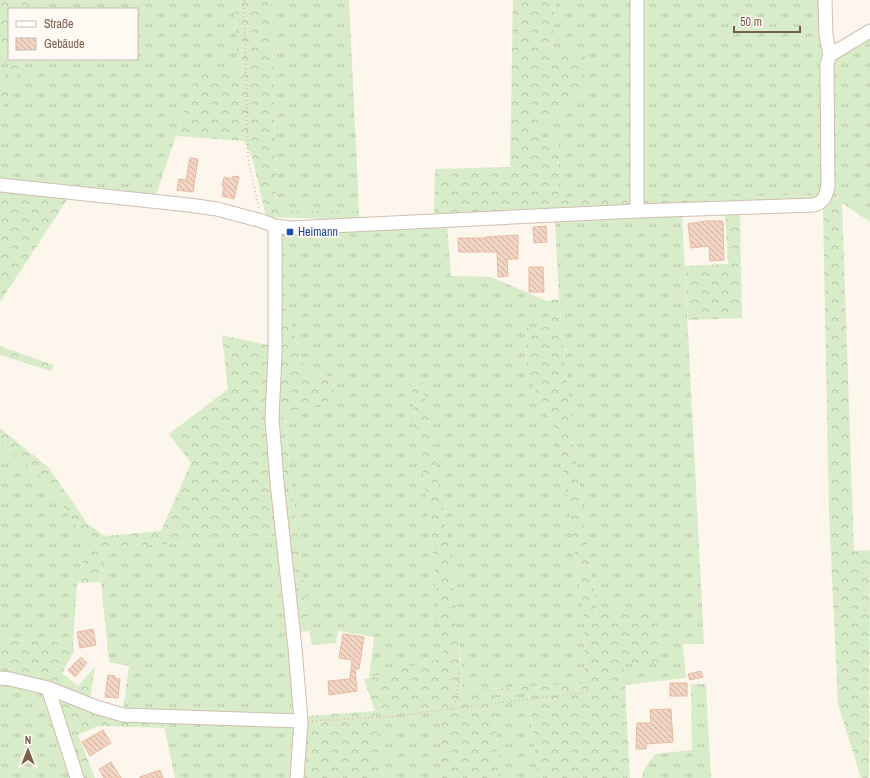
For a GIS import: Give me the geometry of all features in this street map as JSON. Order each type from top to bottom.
[{"type":"street","points":[[637,0],[637,211]]},
{"type":"street","points":[[0,185],[217,209],[275,226],[290,228],[637,211],[814,205],[822,203],[828,187],[827,64],[830,55],[826,35],[825,0]]},
{"type":"street","points":[[830,55],[870,31]]},
{"type":"street","points":[[275,226],[275,354],[272,418],[301,721],[297,778]]},
{"type":"street","points":[[0,678],[48,688],[96,707],[123,715],[301,721]]},
{"type":"street","points":[[48,688],[78,778]]},
{"type":"path","points":[[244,0],[248,158],[262,221]]},
{"type":"path","points":[[451,709],[456,700],[460,673]]},
{"type":"path","points":[[301,721],[386,717],[587,692]]},
{"type":"green space","points":[[0,0],[44,0],[41,8],[8,8],[8,52],[0,50]]},
{"type":"green space","points":[[44,0],[234,0],[238,71],[197,73],[155,198],[0,181],[0,114],[24,60],[138,60],[138,8],[41,8]]},
{"type":"green space","points":[[234,0],[271,0],[277,211],[359,211],[359,220],[266,217],[252,157],[244,141],[176,136],[197,72],[238,71]]},
{"type":"green space","points":[[271,0],[349,0],[359,211],[277,211]]},
{"type":"green space","points":[[513,0],[555,0],[552,52],[585,50],[584,93],[536,134],[558,144],[559,199],[821,195],[814,201],[434,214],[435,169],[510,167]]},
{"type":"green space","points":[[555,0],[631,0],[636,198],[559,200],[558,144],[536,134],[584,93],[552,52]]},
{"type":"green space","points":[[640,0],[821,0],[824,185],[821,195],[642,198]]},
{"type":"green space","points":[[870,37],[870,222],[832,196],[831,65],[841,54]]},
{"type":"green space","points":[[0,50],[8,52],[8,60],[11,60],[0,87]]},
{"type":"green space","points":[[11,60],[24,60],[0,114],[0,87]]},
{"type":"green space","points":[[0,189],[69,197],[0,302]]},
{"type":"green space","points":[[832,196],[842,203],[854,551],[870,550],[869,778],[861,778],[838,704],[829,514],[823,208]]},
{"type":"green space","points":[[725,213],[740,214],[742,318],[688,320],[685,266],[728,264]]},
{"type":"green space","points":[[682,214],[704,644],[683,644],[686,678],[625,685],[624,664],[657,608],[597,615],[572,431],[559,299],[555,219]]},
{"type":"green space","points":[[447,223],[451,276],[491,277],[547,301],[550,327],[526,329],[527,372],[559,440],[584,616],[585,684],[462,690],[461,657],[453,578],[422,380],[410,380],[431,533],[443,658],[369,678],[374,637],[338,631],[336,643],[312,645],[309,631],[283,413],[333,401],[335,377],[306,373],[286,309],[280,307],[280,238],[284,232]]},
{"type":"green space","points":[[559,299],[572,431],[597,614],[657,608],[658,662],[624,664],[630,778],[538,778],[528,693],[494,695],[499,778],[441,778],[440,713],[375,711],[364,679],[443,658],[431,533],[410,380],[422,380],[452,573],[457,612],[462,690],[585,684],[584,616],[559,440],[527,372],[526,328],[549,327],[547,301]]},
{"type":"green space","points":[[269,306],[286,309],[306,373],[335,377],[333,401],[283,413],[309,631],[285,634],[276,536],[105,548],[101,582],[77,583],[88,544],[41,476],[0,443],[0,428],[49,468],[87,523],[104,536],[161,531],[191,463],[169,434],[228,389],[222,335],[268,345]]},
{"type":"green space","points":[[0,346],[54,365],[51,371],[0,355]]},
{"type":"green space","points":[[0,443],[41,476],[88,544],[77,583],[73,643],[0,639]]},
{"type":"green space","points":[[276,536],[285,634],[289,634],[296,717],[123,710],[129,666],[109,662],[101,582],[105,548]]},
{"type":"green space","points":[[0,639],[73,643],[74,652],[62,673],[78,686],[95,667],[90,700],[0,673]]},
{"type":"green space","points":[[0,683],[44,691],[71,778],[0,778]]},
{"type":"green space","points":[[691,684],[706,684],[711,778],[642,778],[644,769],[655,754],[692,750]]},
{"type":"green space","points":[[528,693],[538,778],[499,778],[494,695]]},
{"type":"green space","points":[[55,695],[163,721],[164,728],[98,726],[78,735],[95,778],[81,778]]},
{"type":"green space","points":[[375,711],[440,713],[441,778],[382,778]]},
{"type":"green space","points":[[375,711],[382,778],[289,778],[292,725],[306,716]]},
{"type":"green space","points":[[163,721],[292,725],[289,778],[175,778]]},
{"type":"building","points":[[190,158],[198,159],[193,192],[177,190],[179,179],[186,180]]},
{"type":"building","points":[[233,176],[239,177],[234,199],[222,196],[224,177],[232,179]]},
{"type":"building","points":[[705,221],[723,221],[724,260],[710,261],[709,246],[691,248],[688,224]]},
{"type":"building","points":[[546,226],[547,242],[534,243],[533,227]]},
{"type":"building","points":[[518,235],[518,259],[507,259],[508,276],[498,277],[497,252],[459,252],[458,238],[486,238]]},
{"type":"building","points":[[529,267],[543,267],[544,292],[529,292]]},
{"type":"building","points":[[93,629],[96,645],[80,648],[77,632]]},
{"type":"building","points":[[343,634],[364,637],[359,669],[355,669],[357,691],[329,695],[328,681],[350,679],[352,660],[339,658]]},
{"type":"building","points":[[81,657],[87,663],[75,677],[68,670]]},
{"type":"building","points":[[701,671],[703,677],[690,680],[688,674]]},
{"type":"building","points":[[108,675],[115,676],[114,678],[120,679],[118,698],[105,697]]},
{"type":"building","points":[[670,683],[687,683],[687,696],[670,696]]},
{"type":"building","points":[[671,709],[673,742],[646,744],[646,749],[636,749],[637,723],[651,723],[650,710]]},
{"type":"building","points":[[103,730],[111,743],[90,756],[82,742]]},
{"type":"building","points":[[111,762],[121,778],[104,778],[99,769]]},
{"type":"building","points":[[160,770],[163,778],[140,778],[140,777]]},
{"type":"place","name":"Heimann","points":[[290,232]]}]
